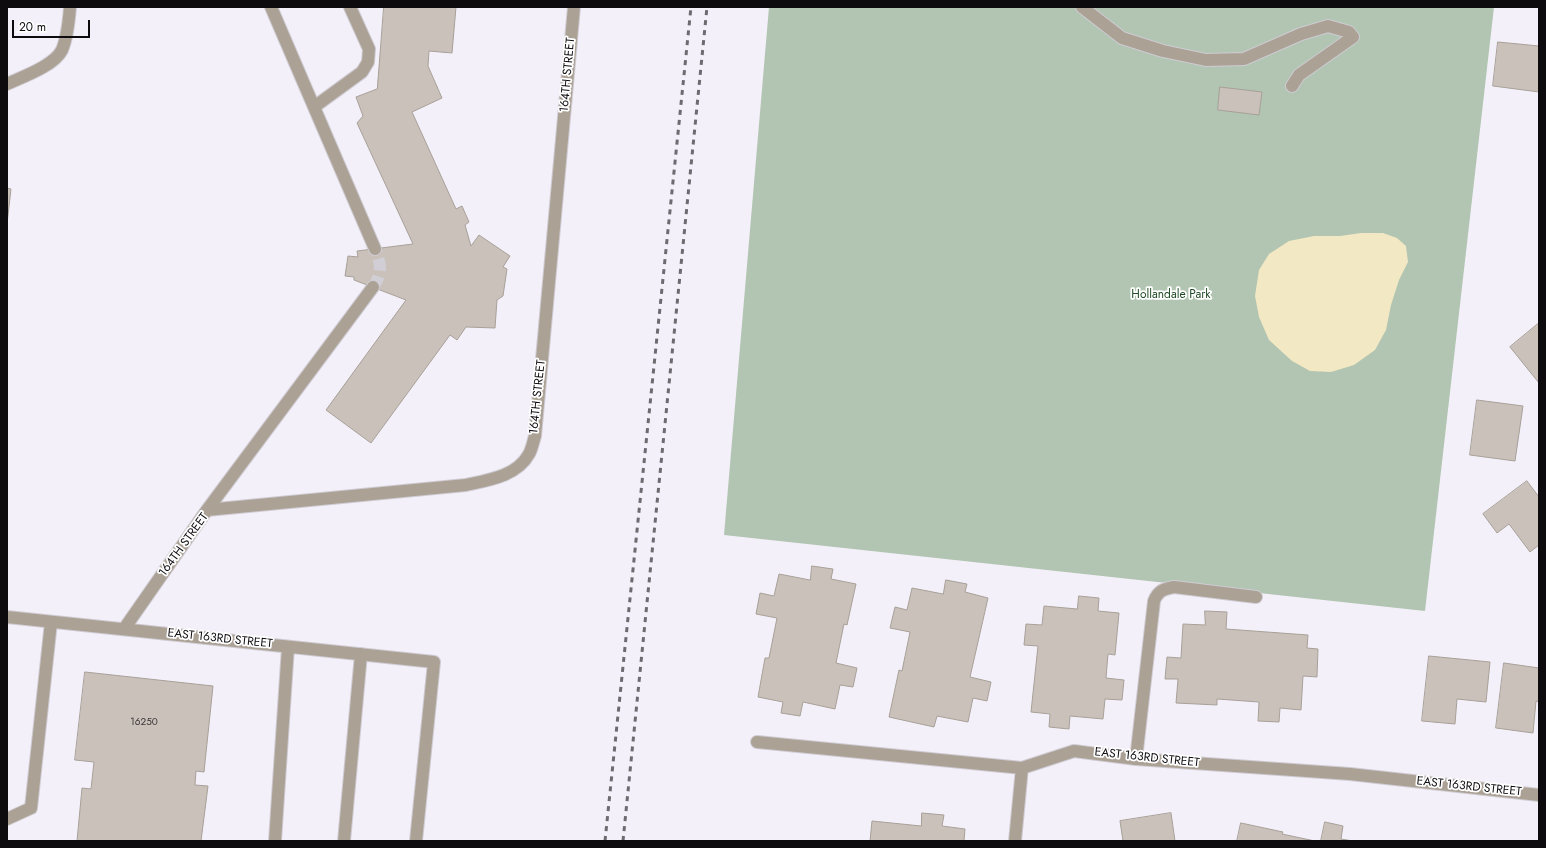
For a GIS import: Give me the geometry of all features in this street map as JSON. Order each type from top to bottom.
[{"type":"street","points":[[7,84],[51,62],[62,50],[70,7]]},
{"type":"street","points":[[271,7],[375,249]]},
{"type":"street","points":[[314,107],[362,72],[368,62],[369,49],[350,7]]},
{"type":"street","name":"164TH STREET","points":[[124,629],[207,510],[466,485],[499,478],[520,465],[529,454],[535,436],[574,7]]},
{"type":"street","points":[[1082,7],[1122,38],[1163,51],[1206,60],[1244,59],[1300,34],[1328,26],[1349,32],[1353,37],[1299,75],[1292,86]]},
{"type":"street","points":[[207,510],[373,287]]},
{"type":"street","points":[[1136,760],[1154,602],[1158,593],[1164,589],[1174,587],[1256,597]]},
{"type":"street","name":"EAST 163RD STREET","points":[[7,617],[434,662],[416,841]]},
{"type":"street","points":[[7,819],[31,808],[51,622]]},
{"type":"street","points":[[275,841],[288,646]]},
{"type":"street","points":[[344,841],[361,654]]},
{"type":"street","name":"EAST 163RD STREET","points":[[757,742],[1022,768],[1074,751],[1136,760],[1350,774],[1539,795]]},
{"type":"street","points":[[1015,841],[1022,768]]},
{"type":"green space","name":"Hollandale Park","points":[[769,7],[1494,7],[1425,611],[724,535]]},
{"type":"sand","points":[[1361,233],[1383,233],[1397,238],[1406,246],[1408,262],[1399,280],[1391,305],[1386,330],[1375,350],[1354,365],[1331,372],[1310,371],[1292,361],[1269,340],[1259,317],[1255,296],[1259,270],[1269,254],[1289,241],[1314,236],[1340,236]]},
{"type":"building","points":[[384,7],[456,7],[452,53],[429,51],[428,66],[442,98],[412,112],[456,209],[462,206],[469,222],[465,225],[471,246],[479,235],[510,256],[503,267],[507,269],[503,296],[497,300],[495,328],[466,327],[457,340],[450,335],[371,443],[326,410],[406,300],[354,280],[354,277],[345,276],[348,256],[358,257],[357,251],[413,244],[357,123],[363,116],[356,97],[377,89]]},
{"type":"building","points":[[1498,42],[1539,46],[1539,92],[1493,86]]},
{"type":"building","points":[[1220,87],[1262,92],[1259,115],[1218,110]]},
{"type":"building","points":[[7,188],[11,189],[7,224]]},
{"type":"building","points":[[1539,323],[1539,383],[1510,347]]},
{"type":"building","points":[[1477,400],[1523,406],[1515,461],[1470,455]]},
{"type":"building","points":[[1527,481],[1539,497],[1539,545],[1530,552],[1509,524],[1497,533],[1483,514]]},
{"type":"building","points":[[812,566],[833,569],[831,579],[856,584],[847,625],[844,624],[836,663],[857,668],[853,687],[840,685],[835,709],[803,702],[800,716],[781,713],[783,702],[758,697],[765,658],[769,658],[777,618],[756,614],[760,593],[774,596],[779,574],[810,580]]},
{"type":"building","points":[[946,580],[967,584],[965,592],[988,598],[970,677],[991,682],[987,701],[973,698],[968,722],[937,716],[934,727],[889,717],[899,670],[902,671],[910,632],[890,628],[895,607],[907,610],[912,588],[943,594]]},
{"type":"building","points":[[1079,596],[1099,598],[1098,611],[1119,613],[1115,655],[1108,654],[1106,678],[1124,680],[1122,700],[1105,699],[1103,719],[1070,716],[1069,729],[1049,727],[1050,714],[1031,712],[1038,646],[1024,645],[1026,624],[1042,625],[1044,606],[1077,609]]},
{"type":"building","points":[[1205,611],[1227,612],[1226,629],[1308,635],[1307,648],[1318,649],[1317,677],[1303,676],[1301,710],[1280,708],[1279,722],[1258,721],[1259,702],[1217,699],[1217,705],[1176,703],[1178,679],[1165,679],[1167,657],[1181,658],[1183,624],[1205,625]]},
{"type":"building","points":[[1429,656],[1490,662],[1486,702],[1457,699],[1455,724],[1422,721]]},
{"type":"building","points":[[1504,663],[1539,668],[1539,702],[1536,701],[1533,733],[1496,728]]},
{"type":"building","points":[[85,672],[213,686],[204,772],[196,771],[195,785],[208,786],[201,841],[77,841],[82,788],[91,789],[94,762],[75,760]]},
{"type":"building","points":[[922,813],[944,815],[942,826],[965,829],[964,841],[870,841],[872,821],[921,826]]},
{"type":"building","points":[[1171,813],[1175,841],[1123,841],[1120,821]]},
{"type":"building","points":[[1325,822],[1343,826],[1341,839],[1353,841],[1321,841]]},
{"type":"building","points":[[1241,823],[1283,832],[1282,834],[1315,841],[1237,841]]},
{"type":"tunnel","points":[[373,287],[380,273],[380,263],[375,249]]},
{"type":"railway","points":[[605,841],[691,7]]},
{"type":"railway","points":[[623,841],[707,7]]}]
